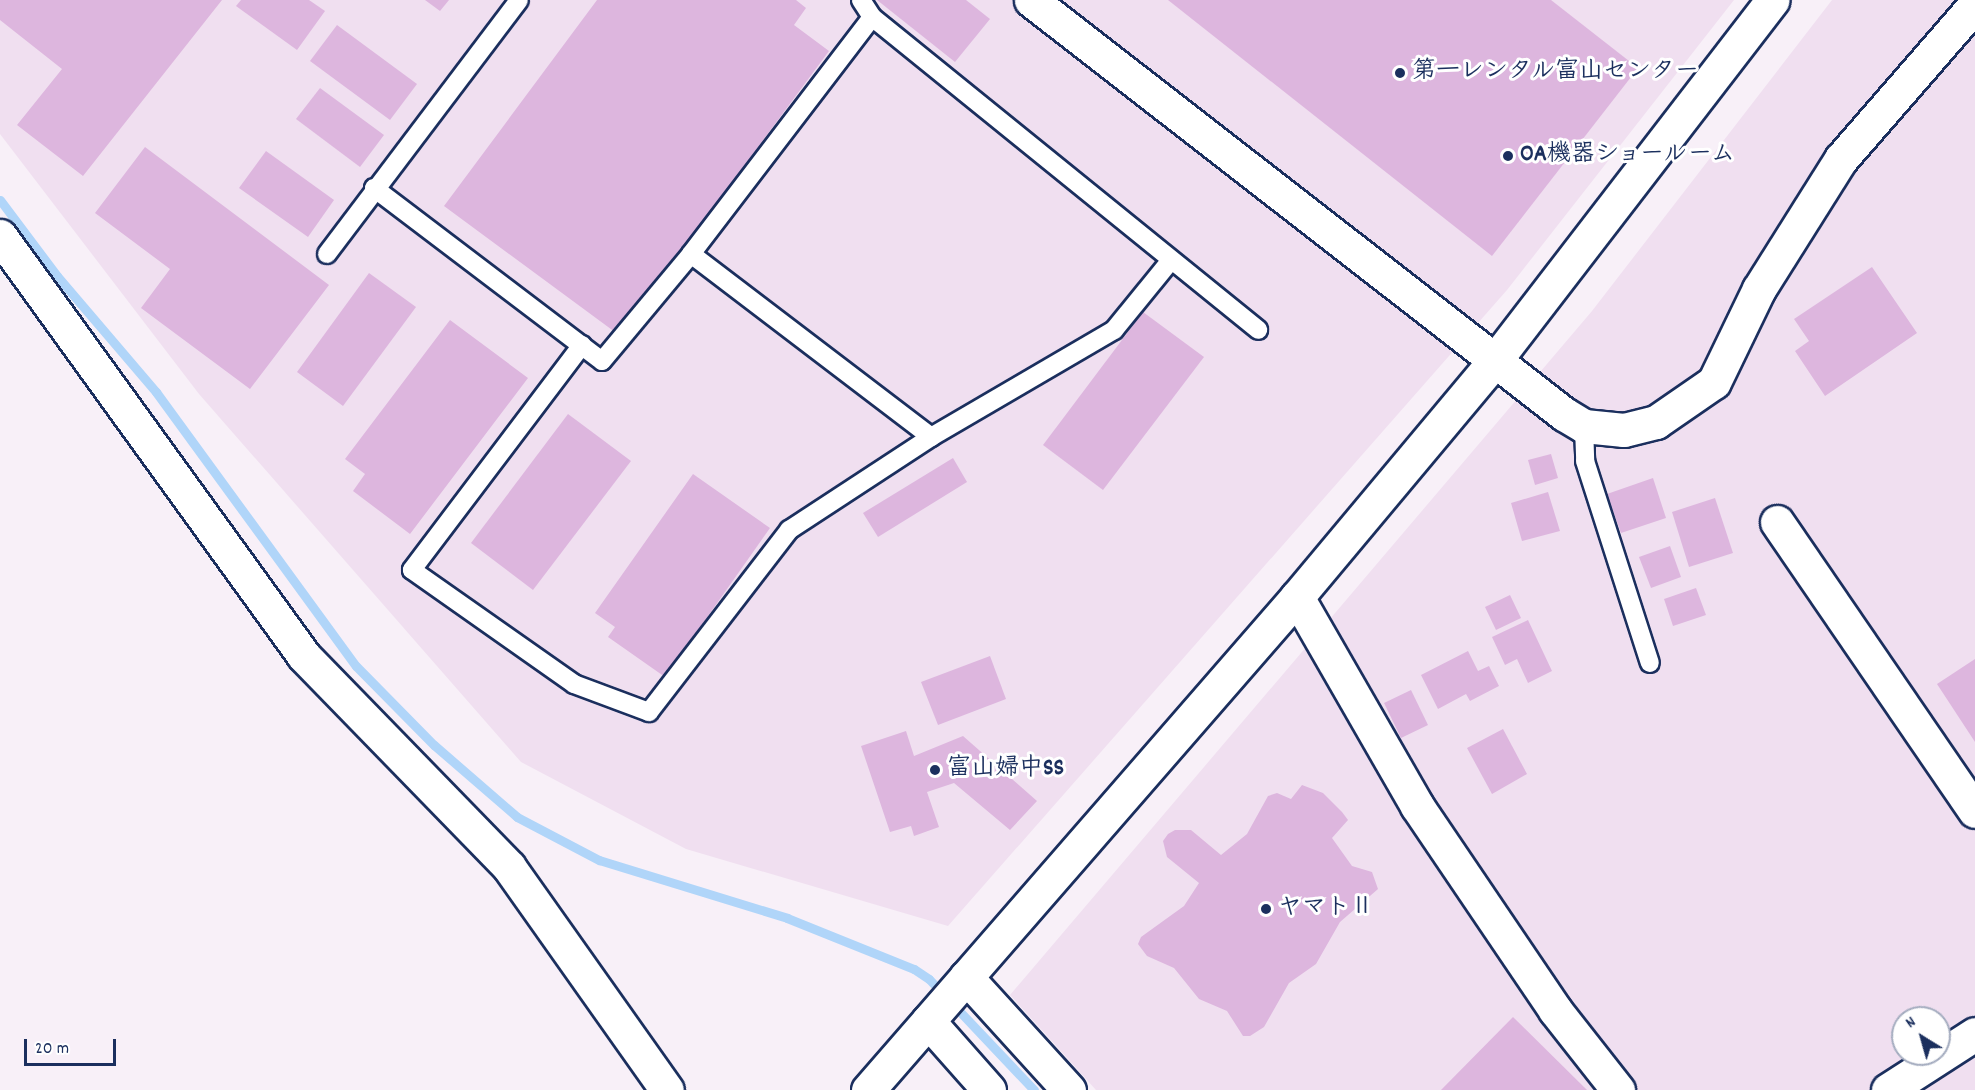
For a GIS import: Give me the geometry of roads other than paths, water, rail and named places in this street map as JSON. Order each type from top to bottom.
[{"type":"street","points":[[1030,0],[1493,363],[1584,426],[1624,430],[1656,422],[1714,382],[1759,289],[1841,159],[1975,5]]},
{"type":"street","points":[[868,1090],[1298,597],[1493,363],[1773,0]]},
{"type":"street","points":[[0,236],[304,656],[509,867],[667,1090]]},
{"type":"street","points":[[1778,522],[1975,811]]},
{"type":"street","points":[[1298,597],[1417,806],[1555,1010],[1618,1090]]},
{"type":"street","points":[[966,977],[1069,1090]]},
{"type":"street","points":[[928,1021],[989,1090]]},
{"type":"street","points":[[1888,1090],[1975,1034]]},
{"type":"lane","points":[[327,254],[374,188],[519,0]]},
{"type":"lane","points":[[861,0],[872,17],[1258,330]]},
{"type":"lane","points":[[374,188],[602,361],[691,254],[872,17]]},
{"type":"lane","points":[[691,254],[931,437]]},
{"type":"lane","points":[[582,345],[412,570],[574,684],[649,712],[789,530],[931,437],[1114,330],[1171,260]]},
{"type":"lane","points":[[1584,426],[1585,460],[1650,663]]},
{"type":"waterway","points":[[0,200],[57,276],[156,392],[356,666],[434,745],[517,817],[599,860],[787,918],[914,969],[929,979],[1034,1090]]},
{"type":"place","name":"第一レンタル富山センター","points":[[1400,73]]},
{"type":"place","name":"OA機器ショールーム","points":[[1508,156]]},
{"type":"place","name":"富山婦中SS","points":[[935,770]]},
{"type":"place","name":"ヤマトⅡ","points":[[1266,909]]}]
